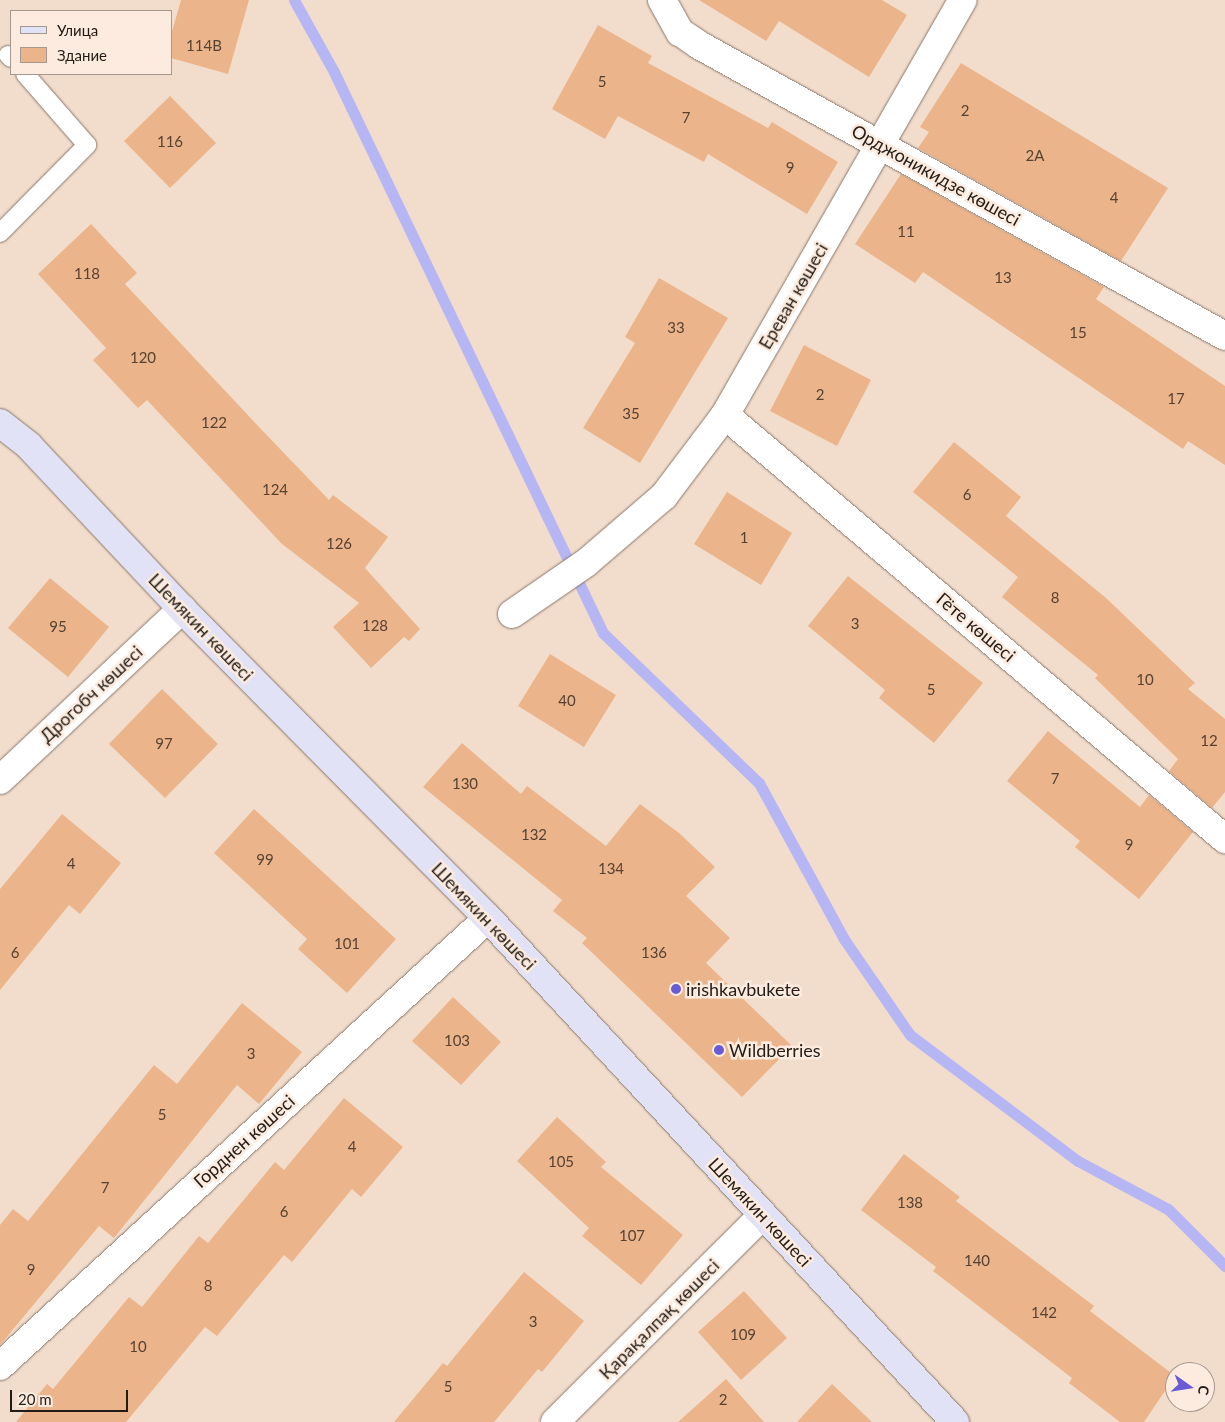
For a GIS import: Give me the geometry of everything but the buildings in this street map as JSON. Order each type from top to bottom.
[{"type":"main road","name":"Шемякин көшесі","points":[[0,423],[29,446],[182,609],[488,918],[955,1422]]},
{"type":"street","name":"Орджоникидзе көшесі","points":[[662,0],[680,32],[699,45],[882,144],[1225,336]]},
{"type":"street","name":"Ереван көшесі","points":[[512,614],[586,562],[664,496],[725,415],[882,144],[962,0]]},
{"type":"street","name":"Гёте көшесі","points":[[725,415],[1225,840]]},
{"type":"street","name":"Дрогобч көшесі","points":[[0,780],[182,609]]},
{"type":"street","name":"Горднен көшесі","points":[[0,1366],[488,918]]},
{"type":"street","name":"Қарақалпақ көшесі","points":[[555,1422],[763,1216]]},
{"type":"lane","points":[[0,233],[87,144],[26,75]]},
{"type":"waterway","points":[[294,0],[334,72],[603,633],[759,783],[844,939],[910,1035],[1078,1161],[1168,1209],[1225,1266]]},
{"type":"place","name":"irishkavbukete","points":[[676,989]]},
{"type":"place","name":"Wildberries","points":[[719,1050]]}]
